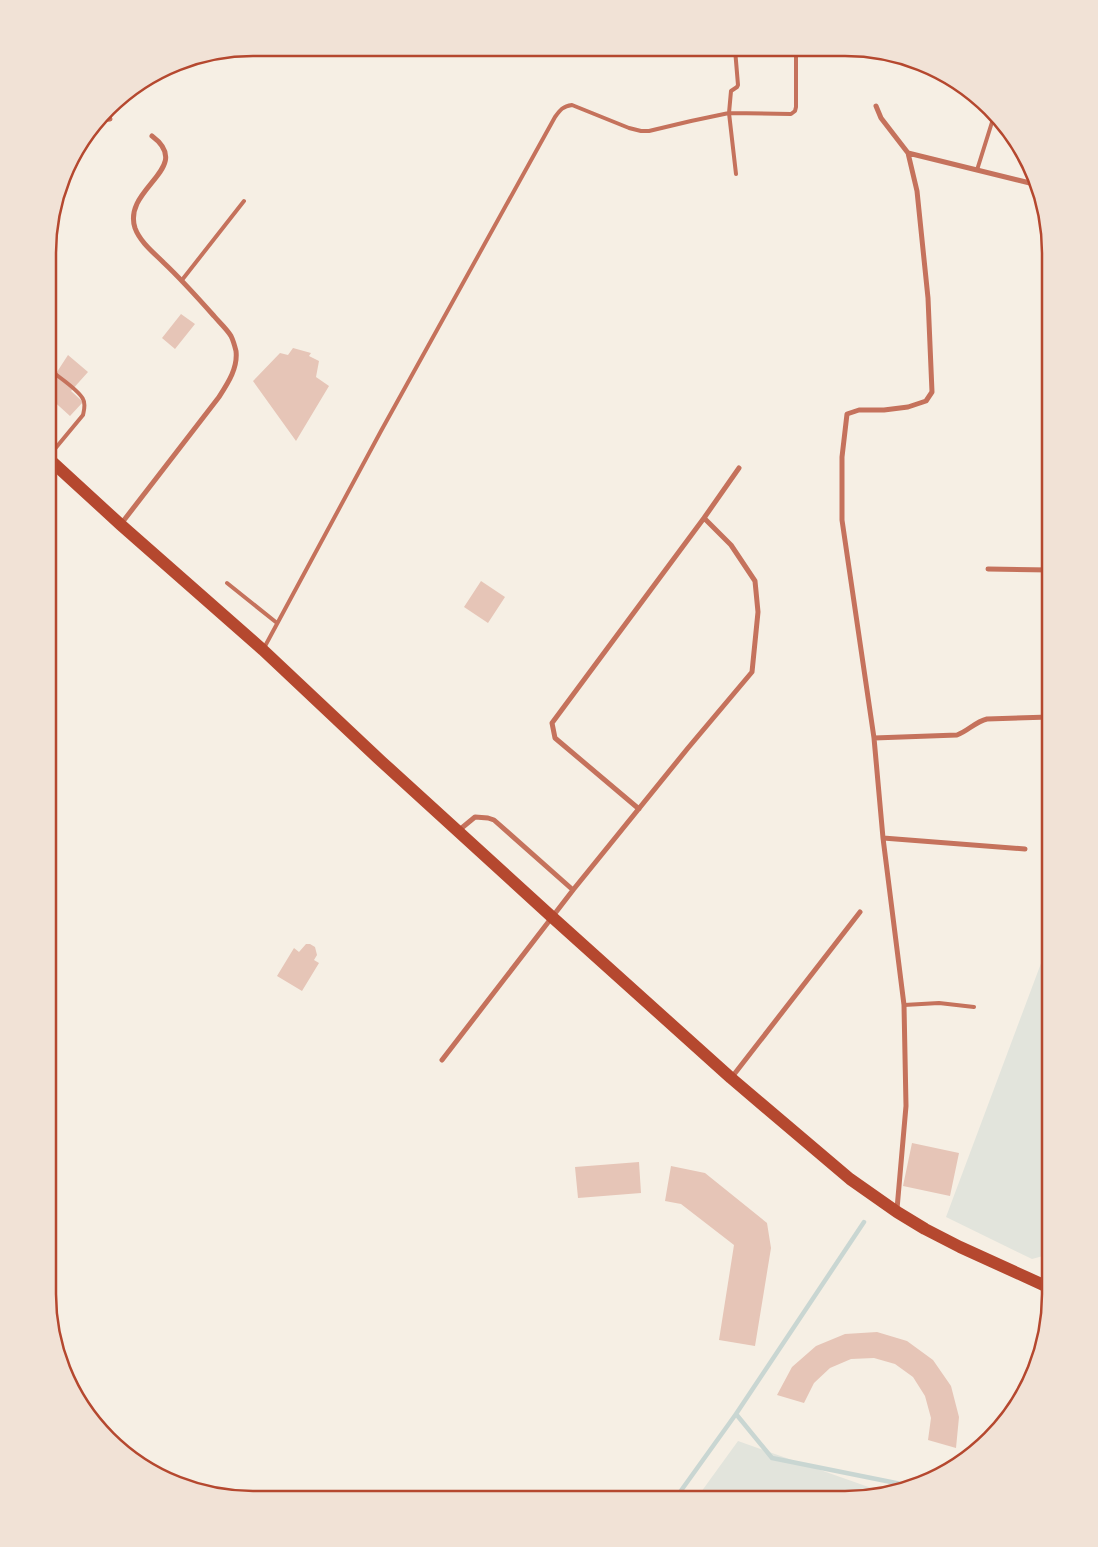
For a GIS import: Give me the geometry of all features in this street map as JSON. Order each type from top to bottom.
[{"type":"highway","points":[[56,465],[121,525],[263,650],[552,917],[731,1078],[850,1179],[925,1229],[1042,1284]]},
{"type":"street","points":[[876,106],[881,118],[908,153],[918,201],[928,298],[932,392],[926,401],[908,407],[884,410],[859,410],[847,414],[842,457],[842,520],[874,738],[883,838],[904,1005],[906,1106],[897,1212]]},
{"type":"street","points":[[121,525],[219,397],[229,381],[234,367],[236,351],[231,337],[182,280],[146,245],[135,228],[134,214],[137,202],[161,172],[165,160],[165,151],[161,143],[152,136]]},
{"type":"street","points":[[908,153],[1029,183]]},
{"type":"street","points":[[639,808],[555,738],[552,723],[739,468]]},
{"type":"street","points":[[442,1060],[573,890],[752,672],[758,612],[755,581],[731,545],[704,518]]},
{"type":"street","points":[[988,569],[1042,570]]},
{"type":"street","points":[[874,738],[957,735],[978,721],[987,719],[1042,717]]},
{"type":"street","points":[[458,831],[475,817],[494,820],[573,890]]},
{"type":"street","points":[[883,838],[1025,849]]},
{"type":"street","points":[[731,1078],[860,912]]},
{"type":"lane","points":[[736,56],[738,85],[737,88],[731,91],[729,113],[736,174]]},
{"type":"lane","points":[[263,650],[381,430],[555,117],[561,110],[565,106],[572,105],[641,131],[650,131],[729,113],[791,114],[795,111],[796,56]]},
{"type":"lane","points":[[977,170],[992,122]]},
{"type":"lane","points":[[182,280],[244,201]]},
{"type":"lane","points":[[56,375],[79,393],[84,400],[85,408],[82,415],[56,449]]},
{"type":"lane","points":[[226,583],[277,623]]},
{"type":"lane","points":[[904,1005],[939,1003],[974,1006]]},
{"type":"shaded area","points":[[1042,961],[1042,1256],[1032,1259],[946,1217]]},
{"type":"shaded area","points":[[738,1441],[873,1489],[845,1491],[702,1491]]},
{"type":"building","points":[[181,314],[195,324],[175,349],[162,338]]},
{"type":"building","points":[[293,348],[311,353],[309,356],[319,361],[316,377],[329,386],[296,441],[253,381],[280,353],[288,355]]},
{"type":"building","points":[[68,355],[88,372],[71,391],[83,402],[70,416],[56,403],[56,373]]},
{"type":"building","points":[[481,581],[505,597],[488,623],[464,607]]},
{"type":"building","points":[[306,944],[315,947],[317,955],[314,960],[319,963],[302,991],[277,976],[294,948],[299,952]]},
{"type":"building","points":[[912,1143],[959,1153],[950,1196],[903,1186]]},
{"type":"building","points":[[639,1162],[641,1193],[578,1198],[575,1167]]},
{"type":"building","points":[[671,1166],[705,1173],[767,1223],[771,1248],[755,1346],[719,1340],[734,1245],[681,1204],[665,1201]]},
{"type":"building","points":[[877,1332],[907,1341],[933,1360],[951,1386],[959,1417],[956,1448],[928,1440],[931,1418],[925,1396],[913,1377],[895,1364],[874,1358],[851,1359],[830,1368],[814,1383],[804,1403],[777,1395],[792,1367],[816,1346],[845,1334]]},
{"type":"waterway","points":[[681,1491],[736,1414],[864,1222]]},
{"type":"waterway","points":[[736,1414],[772,1458],[898,1483]]}]
